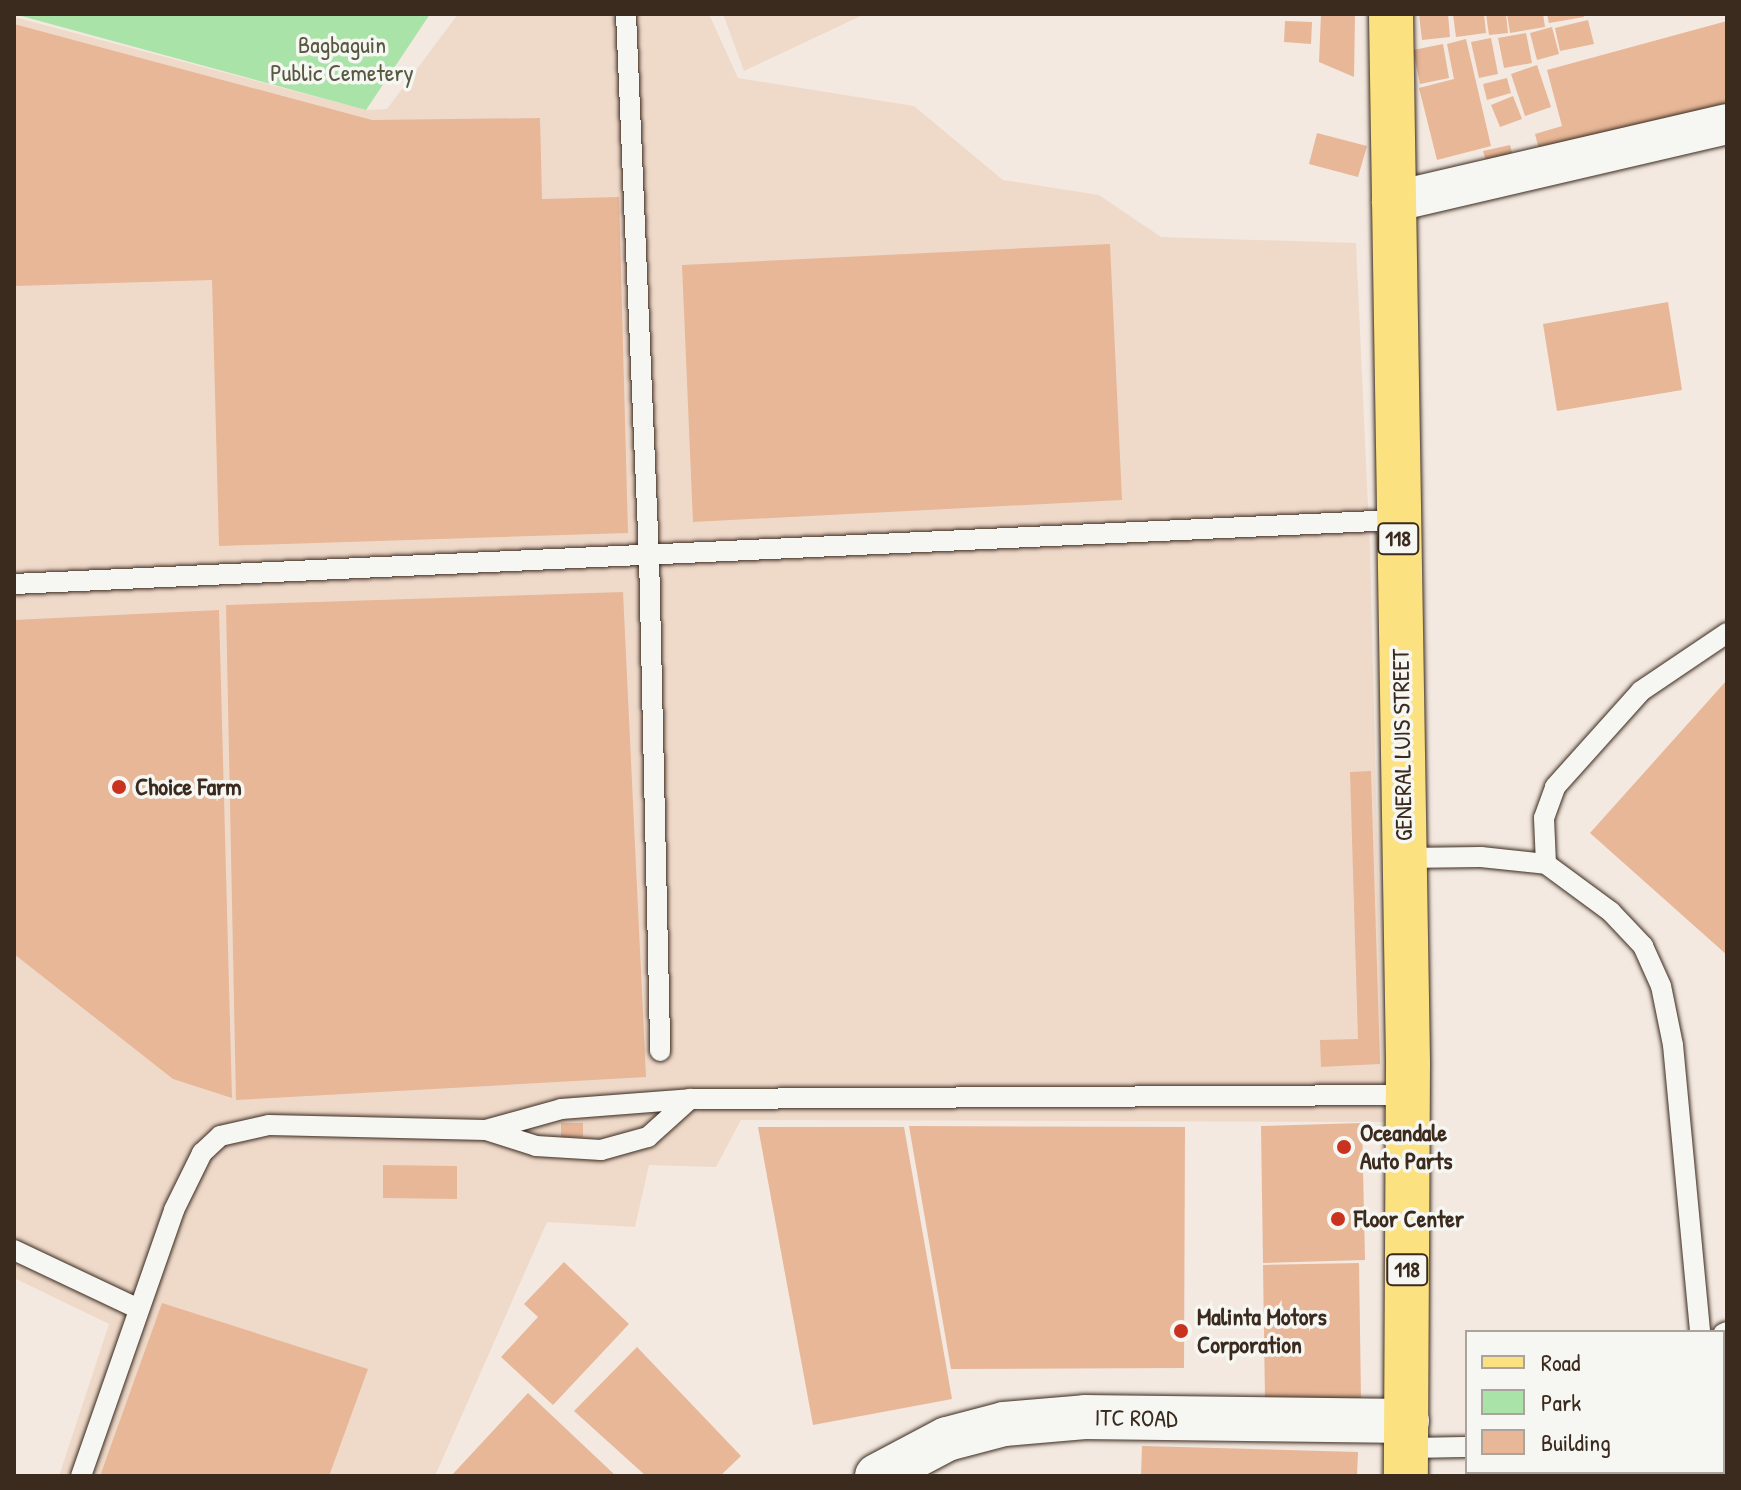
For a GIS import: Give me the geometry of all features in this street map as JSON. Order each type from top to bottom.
[{"type":"main road","name":"GENERAL LUIS STREET","points":[[1391,14],[1407,1095],[1407,1448]]},
{"type":"street","points":[[1392,202],[1727,124]]},
{"type":"street","name":"ITC ROAD","points":[[877,1476],[947,1439],[1004,1424],[1085,1417],[1407,1448]]},
{"type":"lane","points":[[626,14],[649,555],[660,1051]]},
{"type":"lane","points":[[14,584],[1397,520]]},
{"type":"lane","points":[[1546,864],[1544,818],[1555,787],[1641,691],[1727,633]]},
{"type":"lane","points":[[1404,858],[1481,857],[1546,864],[1611,912],[1643,946],[1661,986],[1673,1045],[1700,1330]]},
{"type":"lane","points":[[486,1130],[561,1109],[690,1099],[1407,1095]]},
{"type":"lane","points":[[81,1476],[187,1179],[220,1136],[269,1125],[486,1130],[549,1149],[601,1150],[648,1137],[690,1099]]},
{"type":"lane","points":[[14,1250],[139,1309]]},
{"type":"lane","points":[[1407,1448],[1465,1447]]},
{"type":"shaded area","points":[[458,14],[709,14],[738,78],[914,106],[1003,180],[1099,195],[1161,237],[1356,243],[1370,550],[1384,1122],[741,1120],[716,1167],[649,1165],[635,1227],[547,1222],[435,1476],[59,1476],[109,1324],[14,1278],[14,17],[366,110],[387,109]]},
{"type":"shaded area","points":[[723,14],[865,14],[744,71]]},
{"type":"green space","name":"Bagbaguin Public Cemetery","points":[[14,14],[430,14],[366,110]]},
{"type":"building","points":[[1321,14],[1355,14],[1354,77],[1319,62]]},
{"type":"building","points":[[1419,14],[1448,14],[1450,37],[1422,40]]},
{"type":"building","points":[[1453,14],[1484,14],[1486,33],[1456,37]]},
{"type":"building","points":[[1486,14],[1506,14],[1508,33],[1489,35]]},
{"type":"building","points":[[1507,14],[1543,14],[1545,27],[1510,33]]},
{"type":"building","points":[[1547,14],[1583,14],[1584,17],[1549,23]]},
{"type":"building","points":[[1588,20],[1594,44],[1560,51],[1555,28]]},
{"type":"building","points":[[1285,21],[1312,22],[1311,44],[1284,42]]},
{"type":"building","points":[[1727,21],[1727,110],[1541,157],[1535,134],[1562,126],[1547,70]]},
{"type":"building","points":[[14,24],[372,120],[540,118],[542,199],[619,197],[628,533],[219,546],[212,280],[14,286]]},
{"type":"building","points":[[1552,27],[1559,54],[1537,60],[1530,33]]},
{"type":"building","points":[[1526,33],[1532,63],[1504,68],[1498,38]]},
{"type":"building","points":[[1491,38],[1498,74],[1479,78],[1471,42]]},
{"type":"building","points":[[1466,39],[1491,146],[1437,160],[1419,88],[1454,79],[1447,44]]},
{"type":"building","points":[[1443,44],[1449,78],[1420,84],[1413,50]]},
{"type":"building","points":[[1537,65],[1551,107],[1525,116],[1511,74]]},
{"type":"building","points":[[1507,78],[1511,93],[1487,100],[1483,84]]},
{"type":"building","points":[[1513,96],[1522,119],[1500,127],[1491,105]]},
{"type":"building","points":[[1317,133],[1367,146],[1358,177],[1309,164]]},
{"type":"building","points":[[1510,145],[1516,168],[1490,175],[1483,151]]},
{"type":"building","points":[[1110,244],[1122,500],[693,522],[682,265]]},
{"type":"building","points":[[1668,302],[1682,390],[1557,411],[1543,324]]},
{"type":"building","points":[[623,592],[646,1077],[236,1100],[226,605]]},
{"type":"building","name":"Choice Farm","points":[[219,610],[232,1098],[173,1079],[14,954],[14,620]]},
{"type":"building","points":[[1727,680],[1727,955],[1590,833]]},
{"type":"building","points":[[1371,771],[1380,1064],[1321,1067],[1320,1040],[1358,1039],[1350,772]]},
{"type":"building","points":[[561,1123],[583,1123],[583,1137],[561,1137]]},
{"type":"building","points":[[1362,1123],[1365,1260],[1263,1263],[1261,1126]]},
{"type":"building","points":[[909,1126],[1185,1127],[1184,1368],[951,1369]]},
{"type":"building","points":[[758,1127],[904,1127],[952,1399],[813,1425]]},
{"type":"building","points":[[383,1165],[457,1166],[457,1199],[383,1198]]},
{"type":"building","points":[[564,1262],[629,1324],[553,1405],[501,1357],[538,1317],[524,1304]]},
{"type":"building","points":[[1359,1263],[1361,1398],[1265,1400],[1263,1265]]},
{"type":"building","points":[[162,1303],[368,1369],[329,1476],[100,1476]]},
{"type":"building","points":[[637,1347],[741,1456],[720,1476],[646,1476],[574,1411]]},
{"type":"building","points":[[528,1393],[616,1476],[451,1476]]},
{"type":"building","points":[[1142,1446],[1358,1452],[1357,1476],[1141,1476]]},
{"type":"place","name":"Choice Farm","points":[[119,787]]},
{"type":"place","name":"Oceandale Auto Parts","points":[[1344,1147]]},
{"type":"place","name":"Floor Center","points":[[1338,1219]]},
{"type":"place","name":"Malinta Motors Corporation","points":[[1181,1331]]}]
